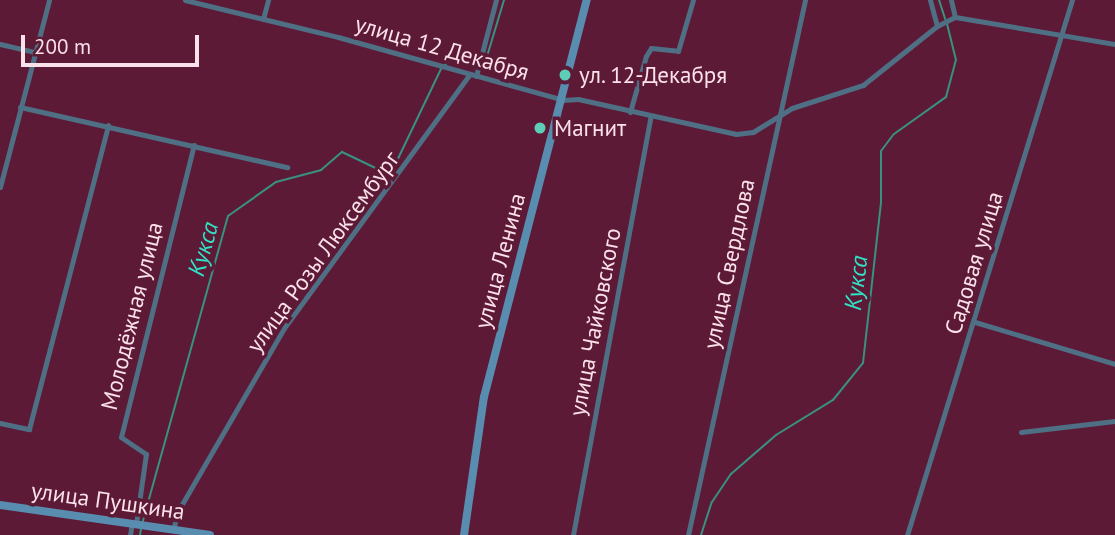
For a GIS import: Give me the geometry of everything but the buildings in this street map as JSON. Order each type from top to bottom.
[{"type":"street","points":[[0,187],[49,0]]},
{"type":"street","name":"улица 12 Декабря","points":[[185,0],[433,63],[563,100],[578,99],[736,134],[753,132],[792,108],[863,85],[939,24],[952,18]]},
{"type":"street","points":[[263,19],[268,0]]},
{"type":"street","points":[[473,75],[496,0]]},
{"type":"street","name":"улица Ленина","points":[[464,535],[484,397],[587,0]]},
{"type":"street","points":[[630,112],[646,56],[651,48],[678,51],[693,0]]},
{"type":"street","name":"улица Свердлова","points":[[688,535],[776,119],[805,0]]},
{"type":"street","points":[[930,0],[939,24]]},
{"type":"street","points":[[951,0],[952,18],[1115,44]]},
{"type":"street","name":"Садовая улица","points":[[907,535],[975,322],[1072,0]]},
{"type":"street","points":[[0,44],[35,52]]},
{"type":"street","name":"улица Розы Люксембург","points":[[166,531],[284,328],[473,75]]},
{"type":"street","points":[[20,107],[287,167]]},
{"type":"street","name":"улица Чайковского","points":[[573,535],[651,116]]},
{"type":"street","points":[[0,422],[29,429],[108,125]]},
{"type":"street","name":"Молодёжная улица","points":[[139,524],[146,454],[121,437],[194,145]]},
{"type":"street","points":[[975,322],[1115,364]]},
{"type":"street","points":[[1021,432],[1115,421]]},
{"type":"street","name":"улица Пушкина","points":[[0,505],[139,524],[166,531],[210,535]]},
{"type":"street","points":[[130,535],[139,524]]},
{"type":"waterway","name":"Кукса","points":[[485,63],[504,0]]},
{"type":"waterway","name":"Кукса","points":[[939,0],[945,19]]},
{"type":"waterway","name":"Кукса","points":[[701,535],[712,502],[731,474],[776,435],[833,400],[863,363],[881,203],[881,151],[894,134],[946,97],[956,60],[947,24]]},
{"type":"waterway","name":"Кукса","points":[[445,65],[449,60],[476,63]]},
{"type":"waterway","name":"Кукса","points":[[142,524],[228,216],[276,182],[321,170],[342,152],[384,172],[394,167],[441,69]]},
{"type":"waterway","name":"Кукса","points":[[140,535],[141,529]]},
{"type":"place","name":"ул. 12-Декабря","points":[[565,75]]},
{"type":"place","name":"Магнит","points":[[540,128]]}]
